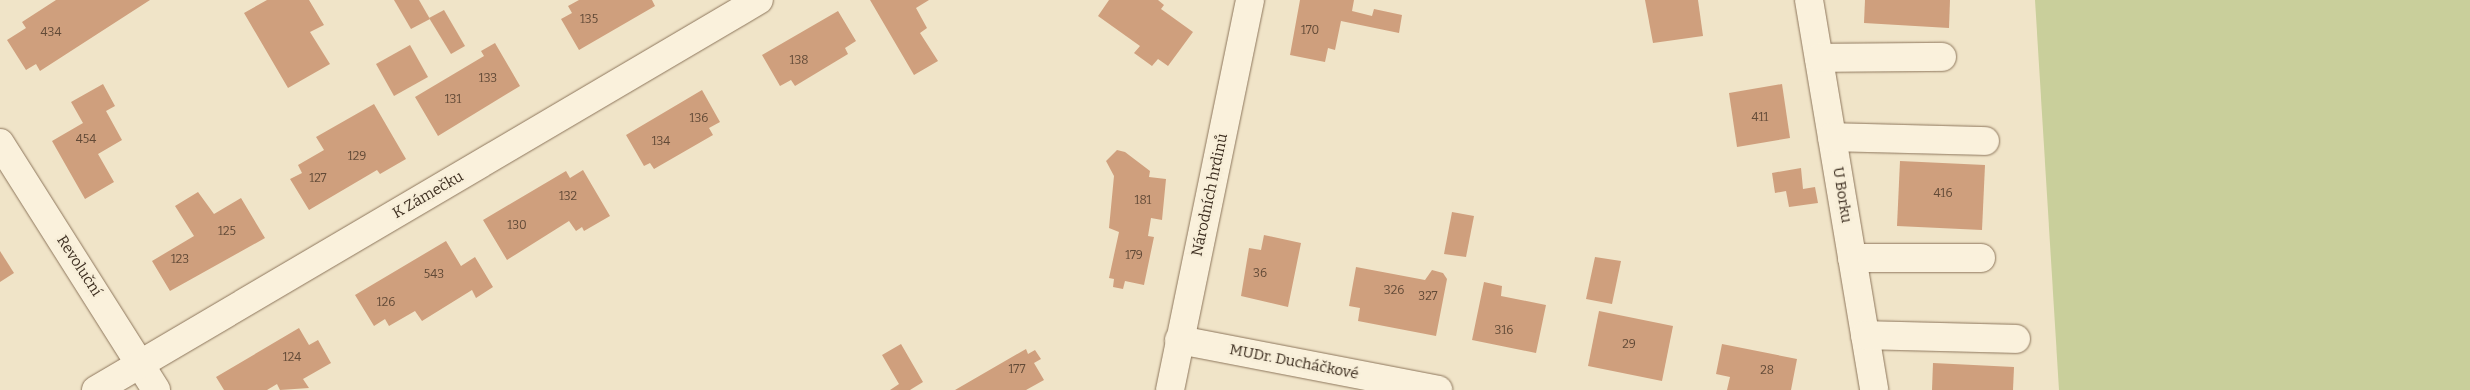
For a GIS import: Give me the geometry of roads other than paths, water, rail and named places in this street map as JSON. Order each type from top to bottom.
[{"type":"street","name":"K Zámečku","points":[[96,390],[759,0]]},
{"type":"street","name":"Národních hrdinů","points":[[1170,390],[1250,0]]},
{"type":"street","name":"U Borku","points":[[1809,0],[1874,390]]},
{"type":"street","points":[[1819,58],[1942,57]]},
{"type":"street","points":[[1832,137],[1984,141]]},
{"type":"street","name":"Revoluční","points":[[0,143],[156,390]]},
{"type":"street","points":[[1852,258],[1982,258]]},
{"type":"street","points":[[1865,335],[2016,339]]},
{"type":"street","name":"MUDr. Ducháčkové","points":[[1179,340],[1438,390]]}]
